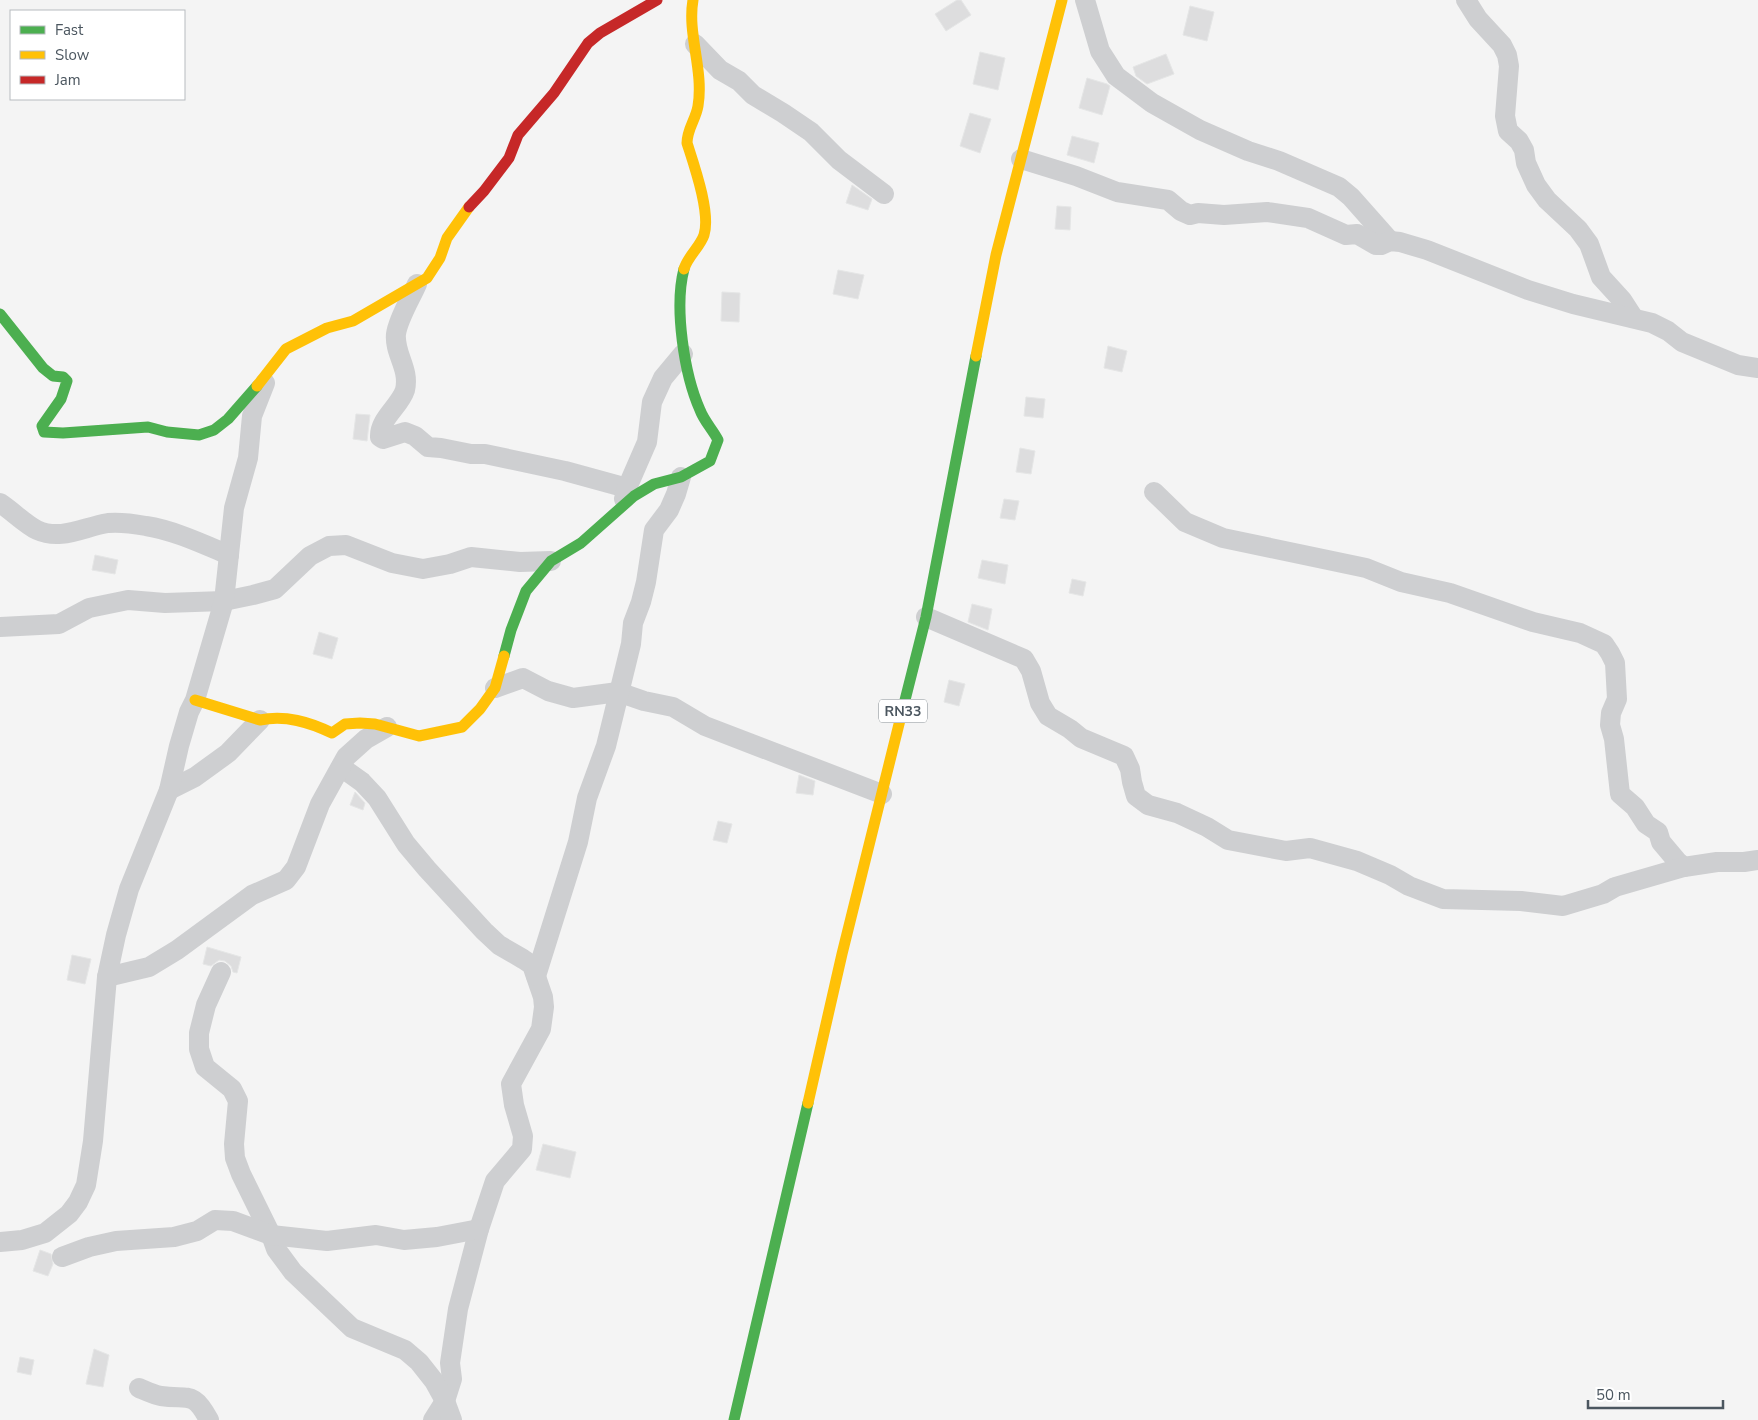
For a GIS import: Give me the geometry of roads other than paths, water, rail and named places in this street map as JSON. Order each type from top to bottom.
[{"type":"street","points":[[0,314],[43,368],[53,376],[63,377],[67,381],[58,405],[42,426],[44,432],[63,433],[148,427],[167,432],[199,435],[214,430],[228,419],[262,382],[286,349],[327,328],[353,321],[427,278],[440,258],[448,238],[464,212],[484,191],[509,158],[518,135],[554,94],[588,43],[600,33],[647,8],[657,0]]},
{"type":"street","points":[[417,284],[396,334],[399,352],[407,373],[404,391],[380,429],[380,437],[383,439],[406,432],[415,436],[428,447],[471,454],[485,454],[565,471],[624,497],[634,496],[654,484],[681,477],[710,461],[718,440],[700,411],[683,354],[680,285],[686,263],[704,235],[705,209],[698,175],[687,144],[687,135],[698,106],[699,67],[691,12],[693,0]]},
{"type":"street","name":"RN33","points":[[734,1420],[842,954],[926,617],[996,255],[1062,0]]},
{"type":"street","points":[[1085,0],[1100,51],[1116,76],[1152,103],[1200,130],[1248,152],[1279,161],[1339,188],[1351,197],[1390,241]]},
{"type":"street","points":[[1466,0],[1478,19],[1502,45],[1507,55],[1509,66],[1505,116],[1508,131],[1519,141],[1524,150],[1526,163],[1536,185],[1547,200],[1578,229],[1588,244],[1600,277],[1622,300],[1633,317]]},
{"type":"street","points":[[695,44],[720,70],[739,81],[753,95],[811,132],[839,160],[884,194]]},
{"type":"street","points":[[1021,159],[1076,176],[1117,192],[1168,200],[1181,211],[1190,215],[1198,213],[1224,215],[1267,212],[1308,218],[1346,235],[1357,234],[1376,245],[1382,245],[1390,241],[1400,242],[1427,250],[1528,290],[1573,304],[1652,323],[1668,331],[1682,342],[1738,365],[1758,368]]},
{"type":"street","points":[[195,700],[260,720],[271,718],[310,723],[332,733],[345,724],[375,724],[404,734],[419,736],[439,733],[462,726],[480,709],[495,688],[511,630],[526,591],[551,561],[580,543],[624,497],[647,442],[652,402],[663,378],[683,354]]},
{"type":"street","points":[[0,1242],[22,1240],[45,1233],[69,1214],[78,1202],[86,1185],[93,1141],[107,977],[129,889],[169,790],[179,746],[189,712],[195,700],[224,601],[234,508],[248,458],[252,416],[271,368]]},
{"type":"street","points":[[536,976],[578,842],[587,798],[606,746],[631,644],[633,623],[644,592],[654,530],[669,510],[681,477]]},
{"type":"street","points":[[1154,492],[1185,522],[1223,538],[1366,568],[1401,582],[1450,593],[1533,622],[1580,634],[1604,644],[1615,664],[1617,699],[1611,713],[1610,724],[1614,739],[1620,794],[1635,807],[1646,824],[1658,832],[1661,842],[1676,861],[1684,867]]},
{"type":"street","points":[[0,503],[36,530],[55,535],[69,534],[110,523],[146,526],[192,540],[229,555]]},
{"type":"street","points":[[0,627],[59,624],[89,608],[128,600],[165,603],[224,601],[275,589],[310,556],[329,546],[346,544],[392,563],[423,569],[450,564],[471,557],[496,560],[551,561]]},
{"type":"street","points":[[926,617],[1024,659],[1031,671],[1040,703],[1048,716],[1081,738],[1124,756],[1130,769],[1136,796],[1142,802],[1207,827],[1228,840],[1286,851],[1310,848],[1357,861],[1390,875],[1409,886],[1443,899],[1521,901],[1563,906],[1603,894],[1615,887],[1684,867],[1718,862],[1758,860]]},
{"type":"street","points":[[495,688],[523,678],[548,691],[573,698],[618,692],[673,706],[705,726],[882,794]]},
{"type":"street","points":[[169,790],[195,777],[228,753],[260,720]]},
{"type":"street","points":[[107,977],[149,967],[178,950],[252,894],[286,880],[296,867],[320,804],[346,757],[366,739],[387,727]]},
{"type":"street","points":[[341,767],[362,782],[377,798],[406,844],[456,901],[499,945],[532,965],[544,997],[541,1029],[511,1084],[514,1105],[524,1136],[522,1149],[495,1181],[479,1229],[458,1309],[450,1363],[452,1379],[446,1401],[433,1420]]},
{"type":"street","points":[[221,972],[206,1005],[199,1033],[199,1049],[205,1068],[232,1089],[238,1101],[234,1144],[235,1158],[271,1235],[276,1250],[300,1278],[352,1328],[405,1350],[419,1362],[434,1381],[446,1401],[452,1420]]},
{"type":"street","points":[[62,1257],[89,1247],[116,1241],[166,1238],[197,1232],[215,1220],[232,1220],[271,1235],[327,1241],[376,1236],[404,1240],[438,1238],[479,1229]]},
{"type":"street","points":[[139,1388],[162,1396],[186,1397],[196,1401],[209,1420]]}]
